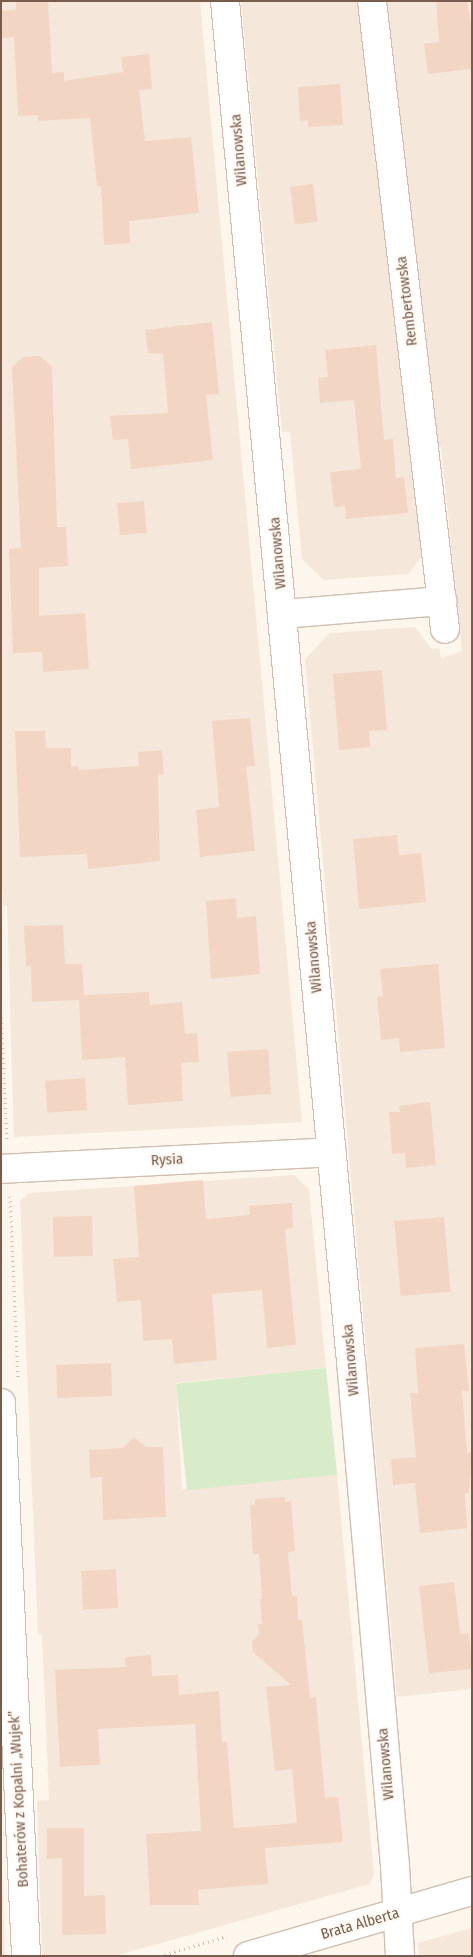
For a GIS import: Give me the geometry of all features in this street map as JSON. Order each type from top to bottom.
[{"type":"street","name":"Wilanowska","points":[[225,1],[332,1152],[398,1913],[400,1956]]},
{"type":"street","name":"Rembertowska","points":[[372,1],[445,629]]},
{"type":"street","points":[[283,614],[442,601]]},
{"type":"street","name":"Rysia","points":[[1,1169],[332,1152]]},
{"type":"street","name":"Bohaterów z Kopalni „Wujek”","points":[[1,1403],[26,1956]]},
{"type":"street","name":"Brata Alberta","points":[[248,1956],[472,1891]]},
{"type":"shaded area","points":[[1,1],[200,1],[302,1122],[14,1137],[7,906],[3,906],[1,873]]},
{"type":"shaded area","points":[[241,1],[365,1],[429,547],[408,574],[324,580],[302,559],[290,432],[282,432]]},
{"type":"shaded area","points":[[381,1],[472,1],[472,1689],[397,1697],[305,659],[330,633],[415,627],[432,649],[439,648],[441,658],[462,651],[441,447],[433,448]]},
{"type":"shaded area","points":[[294,1175],[309,1189],[326,1368],[176,1383],[182,1489],[337,1474],[374,1874],[370,1884],[115,1956],[42,1956],[37,1801],[49,1800],[42,1634],[38,1634],[20,1201],[29,1193]]},
{"type":"shaded area","points":[[1,1845],[5,1956],[1,1956]]},
{"type":"shaded area","points":[[472,1928],[472,1956],[419,1956],[418,1943]]},
{"type":"green space","points":[[326,1368],[337,1474],[187,1490],[176,1384]]},
{"type":"building","points":[[16,1],[48,1],[52,73],[64,72],[64,81],[123,72],[121,57],[149,54],[152,89],[139,90],[145,141],[191,137],[199,213],[129,221],[130,243],[104,245],[101,186],[97,186],[90,118],[38,121],[38,115],[18,116],[14,37],[2,38],[1,17],[1,11],[16,10]]},
{"type":"building","points":[[436,1],[467,1],[472,29],[472,69],[428,74],[424,44],[439,42]]},
{"type":"building","points":[[340,84],[343,125],[308,127],[308,120],[300,121],[298,87]]},
{"type":"building","points":[[313,184],[318,222],[295,225],[290,187]]},
{"type":"building","points":[[212,322],[219,394],[206,395],[213,460],[131,469],[128,439],[113,440],[110,416],[168,413],[163,354],[148,353],[145,330]]},
{"type":"building","points":[[376,345],[384,440],[393,439],[396,478],[404,477],[408,513],[346,519],[345,506],[334,507],[330,472],[361,469],[354,400],[320,403],[318,378],[328,377],[325,350]]},
{"type":"building","points":[[40,356],[52,367],[57,527],[66,527],[68,566],[39,568],[39,616],[85,613],[89,669],[43,672],[42,652],[13,653],[9,549],[21,548],[12,367],[23,357]]},
{"type":"building","points":[[144,501],[147,533],[120,535],[117,503]]},
{"type":"building","points":[[382,670],[387,730],[369,731],[370,747],[339,750],[333,674]]},
{"type":"building","points":[[250,718],[255,766],[246,766],[255,851],[200,857],[196,810],[219,807],[212,721]]},
{"type":"building","points":[[15,731],[45,731],[46,748],[71,748],[71,767],[79,766],[79,770],[139,766],[138,752],[162,750],[164,774],[158,775],[160,861],[88,869],[87,854],[20,857]]},
{"type":"building","points":[[397,835],[399,855],[421,853],[426,902],[359,909],[353,839]]},
{"type":"building","points":[[236,898],[237,918],[256,916],[260,974],[211,979],[206,901]]},
{"type":"building","points":[[63,925],[65,964],[82,964],[84,995],[149,992],[150,1005],[182,1002],[185,1034],[197,1033],[199,1062],[181,1063],[183,1101],[128,1105],[125,1057],[82,1060],[79,1000],[32,1002],[31,966],[26,966],[24,926]]},
{"type":"building","points":[[438,964],[445,1048],[400,1052],[399,1038],[381,1040],[377,997],[383,996],[380,969]]},
{"type":"building","points":[[268,1049],[271,1094],[230,1097],[227,1052]]},
{"type":"building","points":[[85,1078],[87,1110],[47,1113],[45,1081]]},
{"type":"building","points":[[430,1102],[436,1165],[406,1168],[405,1153],[392,1154],[389,1112],[400,1112],[399,1106]]},
{"type":"building","points":[[203,1180],[206,1219],[250,1215],[249,1206],[292,1203],[293,1228],[285,1229],[296,1345],[267,1348],[262,1290],[212,1294],[217,1360],[174,1364],[172,1339],[143,1341],[141,1300],[117,1302],[113,1259],[139,1257],[134,1186]]},
{"type":"building","points":[[92,1216],[93,1256],[54,1257],[53,1217]]},
{"type":"building","points":[[444,1217],[451,1292],[401,1296],[394,1221]]},
{"type":"building","points":[[464,1344],[469,1391],[462,1391],[467,1453],[472,1452],[469,1493],[465,1493],[467,1528],[420,1533],[415,1483],[393,1485],[391,1459],[416,1457],[410,1393],[418,1393],[415,1348]]},
{"type":"building","points":[[111,1363],[112,1396],[57,1398],[56,1365]]},
{"type":"building","points":[[134,1437],[146,1447],[163,1447],[166,1517],[103,1520],[102,1477],[90,1478],[89,1450],[123,1448]]},
{"type":"building","points":[[285,1497],[285,1502],[291,1501],[295,1551],[288,1552],[292,1596],[297,1596],[298,1620],[302,1620],[310,1698],[316,1697],[325,1798],[338,1797],[343,1842],[265,1848],[268,1884],[198,1890],[199,1905],[150,1905],[146,1834],[201,1831],[195,1724],[98,1729],[100,1765],[60,1767],[55,1670],[126,1667],[125,1657],[151,1655],[152,1676],[178,1675],[179,1695],[219,1691],[222,1742],[227,1742],[234,1828],[297,1823],[292,1769],[275,1771],[266,1687],[291,1685],[253,1652],[252,1642],[259,1634],[258,1624],[262,1624],[260,1599],[262,1599],[259,1554],[253,1554],[250,1505],[255,1505],[255,1499]]},
{"type":"building","points":[[116,1569],[118,1608],[83,1610],[81,1571]]},
{"type":"building","points":[[454,1582],[460,1634],[469,1633],[472,1669],[429,1673],[419,1586]]},
{"type":"building","points":[[47,1828],[84,1828],[84,1896],[105,1895],[106,1934],[62,1935],[62,1858],[47,1859]]}]
